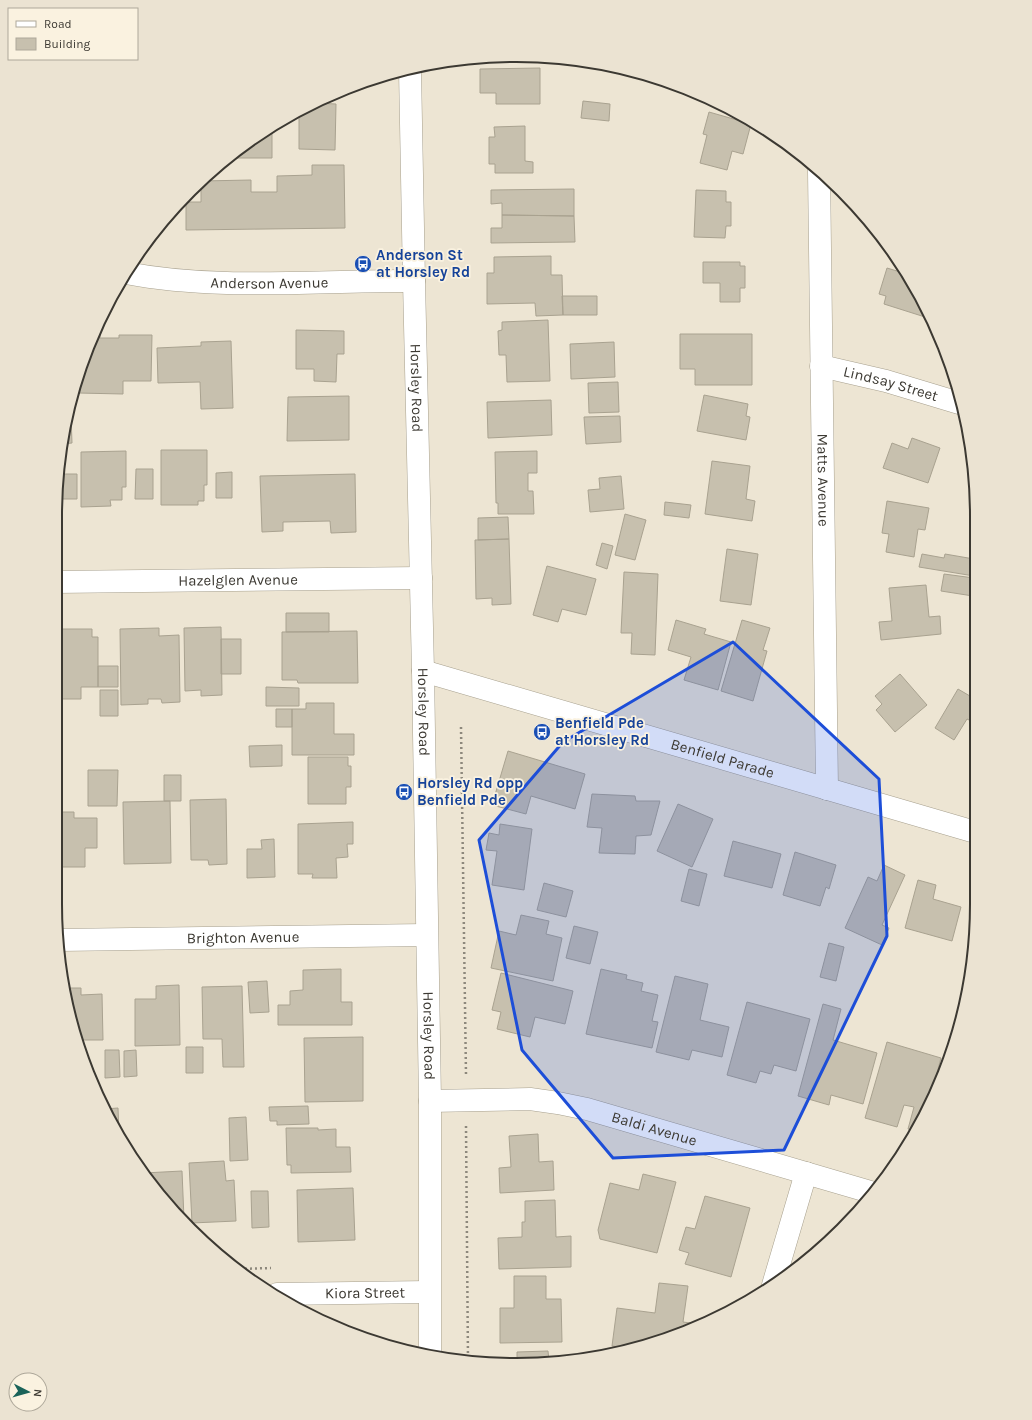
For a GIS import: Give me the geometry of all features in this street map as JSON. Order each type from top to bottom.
[{"type":"street","name":"Horsley Road","points":[[410,74],[423,670],[426,936],[430,1101],[430,1350]]},
{"type":"street","name":"Matts Avenue","points":[[819,179],[827,788]]},
{"type":"street","name":"Anderson Avenue","points":[[133,274],[179,281],[219,283],[414,281]]},
{"type":"street","name":"Lindsay Street","points":[[822,366],[886,381],[956,402]]},
{"type":"street","name":"Hazelglen Avenue","points":[[62,582],[421,578]]},
{"type":"street","name":"Benfield Parade","points":[[423,670],[970,831]]},
{"type":"street","name":"Brighton Avenue","points":[[64,940],[426,936]]},
{"type":"street","name":"Baldi Avenue","points":[[430,1101],[530,1099],[558,1103],[587,1109],[867,1191]]},
{"type":"street","points":[[776,1275],[806,1173]]},
{"type":"street","name":"Kiora Street","points":[[284,1294],[430,1292]]},
{"type":"path","points":[[460,727],[466,1101],[468,1355]]},
{"type":"highlighted area","points":[[733,642],[879,779],[887,936],[784,1150],[613,1158],[522,1050],[479,840],[563,742]]},
{"type":"building","points":[[540,68],[540,104],[496,104],[496,93],[480,93],[480,69]]},
{"type":"building","points":[[583,101],[610,104],[609,121],[581,118]]},
{"type":"building","points":[[327,104],[336,104],[335,150],[299,149],[299,118]]},
{"type":"building","points":[[709,112],[738,120],[750,128],[743,154],[732,151],[727,170],[700,163],[707,135],[703,134]]},
{"type":"building","points":[[525,126],[525,161],[533,162],[533,173],[495,173],[495,164],[489,164],[489,137],[495,137],[494,127]]},
{"type":"building","points":[[272,134],[272,158],[238,158]]},
{"type":"building","points":[[312,165],[344,165],[345,228],[186,230],[186,205],[189,202],[201,202],[201,190],[211,181],[251,180],[251,192],[277,192],[277,176],[312,175]]},
{"type":"building","points":[[574,189],[574,216],[502,215],[502,203],[491,204],[491,190]]},
{"type":"building","points":[[696,190],[726,191],[726,202],[731,202],[731,226],[726,226],[725,238],[694,237]]},
{"type":"building","points":[[502,215],[574,216],[575,242],[491,243],[491,228],[502,228]]},
{"type":"building","points":[[551,256],[551,275],[562,275],[563,315],[536,316],[535,303],[487,304],[487,273],[494,273],[494,257]]},
{"type":"building","points":[[703,262],[740,262],[740,266],[745,266],[745,288],[740,288],[740,302],[720,302],[720,283],[703,283]]},
{"type":"building","points":[[887,268],[898,271],[924,317],[884,304],[886,296],[879,294]]},
{"type":"building","points":[[562,296],[597,296],[597,315],[563,315]]},
{"type":"building","points":[[548,320],[550,381],[507,382],[506,355],[499,355],[498,331],[502,330],[502,322]]},
{"type":"building","points":[[296,330],[344,331],[344,354],[337,354],[336,382],[314,381],[314,369],[296,369]]},
{"type":"building","points":[[680,334],[752,334],[752,385],[695,385],[695,369],[680,369]]},
{"type":"building","points":[[100,335],[100,338],[119,338],[119,335],[152,335],[151,381],[123,381],[123,394],[79,393]]},
{"type":"building","points":[[231,341],[233,408],[201,409],[200,382],[158,383],[157,348],[201,346],[201,342]]},
{"type":"building","points":[[614,342],[615,377],[571,379],[570,344]]},
{"type":"building","points":[[618,382],[619,412],[589,413],[588,383]]},
{"type":"building","points":[[704,395],[748,404],[746,416],[750,417],[746,440],[697,431]]},
{"type":"building","points":[[349,396],[349,440],[287,441],[288,397]]},
{"type":"building","points":[[551,400],[552,435],[488,438],[487,402]]},
{"type":"building","points":[[620,416],[621,442],[586,444],[584,417]]},
{"type":"building","points":[[71,425],[72,443],[68,443]]},
{"type":"building","points":[[912,438],[940,448],[928,483],[883,468],[892,443],[908,449]]},
{"type":"building","points":[[161,450],[207,450],[207,485],[204,485],[204,501],[198,501],[198,505],[161,505]]},
{"type":"building","points":[[126,451],[126,487],[122,487],[122,500],[110,500],[111,506],[81,507],[81,452]]},
{"type":"building","points":[[537,451],[537,473],[528,473],[528,491],[533,491],[534,514],[498,514],[498,503],[496,503],[495,452]]},
{"type":"building","points":[[712,461],[750,466],[746,499],[755,501],[752,521],[705,514]]},
{"type":"building","points":[[136,469],[153,469],[153,499],[135,499]]},
{"type":"building","points":[[232,472],[232,498],[216,498],[216,473]]},
{"type":"building","points":[[64,474],[77,474],[77,499],[63,499]]},
{"type":"building","points":[[355,474],[356,532],[331,533],[330,521],[283,522],[283,531],[262,532],[260,476]]},
{"type":"building","points":[[621,476],[624,509],[590,512],[588,490],[600,489],[599,478]]},
{"type":"building","points":[[887,501],[929,508],[925,530],[918,529],[914,557],[886,552],[889,534],[882,533]]},
{"type":"building","points":[[665,502],[691,505],[689,518],[664,515]]},
{"type":"building","points":[[625,514],[646,520],[635,560],[615,555]]},
{"type":"building","points":[[508,517],[509,539],[478,540],[478,518]]},
{"type":"building","points":[[509,539],[511,604],[492,605],[492,598],[476,599],[475,540]]},
{"type":"building","points":[[602,543],[613,546],[607,569],[596,565]]},
{"type":"building","points":[[727,549],[758,554],[751,605],[720,601]]},
{"type":"building","points":[[922,554],[944,558],[945,554],[970,558],[970,575],[919,567]]},
{"type":"building","points":[[547,566],[596,579],[586,615],[562,609],[558,622],[533,615]]},
{"type":"building","points":[[624,572],[658,574],[655,655],[631,654],[632,633],[621,633]]},
{"type":"building","points":[[944,574],[970,577],[970,596],[941,591]]},
{"type":"building","points":[[926,585],[929,617],[940,616],[941,634],[881,640],[879,622],[892,621],[889,588]]},
{"type":"building","points":[[286,613],[329,613],[329,632],[286,632]]},
{"type":"building","points":[[676,620],[706,629],[704,634],[731,642],[718,690],[684,680],[691,657],[668,650]]},
{"type":"building","points":[[742,620],[770,628],[763,650],[767,651],[753,701],[721,691]]},
{"type":"building","points":[[221,627],[222,695],[201,696],[201,690],[185,691],[184,628]]},
{"type":"building","points":[[159,628],[159,636],[179,635],[180,702],[162,703],[161,699],[148,699],[148,704],[121,705],[120,629]]},
{"type":"building","points":[[62,629],[92,629],[92,637],[98,637],[98,687],[81,687],[81,699],[62,699]]},
{"type":"building","points":[[357,631],[358,683],[298,683],[297,680],[282,680],[282,632]]},
{"type":"building","points":[[221,639],[241,639],[241,674],[221,674]]},
{"type":"building","points":[[98,666],[118,666],[118,687],[98,687]]},
{"type":"building","points":[[900,674],[927,705],[895,732],[876,710],[882,704],[875,696]]},
{"type":"building","points":[[266,687],[299,688],[299,706],[266,706]]},
{"type":"building","points":[[958,689],[970,696],[970,720],[967,719],[954,740],[935,728]]},
{"type":"building","points":[[100,690],[118,690],[118,716],[100,716]]},
{"type":"building","points":[[306,703],[334,703],[334,734],[354,734],[354,755],[292,755],[292,709],[306,709]]},
{"type":"building","points":[[276,709],[292,709],[292,727],[276,727]]},
{"type":"building","points":[[282,745],[282,766],[250,767],[249,746]]},
{"type":"building","points":[[508,751],[585,774],[575,809],[531,796],[526,814],[492,805]]},
{"type":"building","points":[[308,757],[348,757],[348,766],[351,766],[351,787],[346,787],[346,804],[308,804]]},
{"type":"building","points":[[88,770],[118,770],[117,806],[88,806]]},
{"type":"building","points":[[164,775],[181,775],[181,801],[164,801]]},
{"type":"building","points":[[592,794],[635,796],[636,801],[660,801],[651,835],[636,836],[635,854],[599,853],[602,828],[587,827]]},
{"type":"building","points":[[226,799],[227,864],[209,865],[208,860],[191,860],[190,800]]},
{"type":"building","points":[[170,801],[171,863],[124,864],[123,802]]},
{"type":"building","points":[[678,804],[713,819],[692,867],[657,851]]},
{"type":"building","points":[[62,812],[74,812],[74,818],[97,818],[97,848],[85,848],[85,867],[62,867]]},
{"type":"building","points":[[353,822],[353,844],[347,844],[348,857],[336,858],[337,878],[312,878],[313,874],[298,874],[298,824]]},
{"type":"building","points":[[500,824],[532,829],[524,890],[492,885],[497,851],[486,850],[489,833],[499,835]]},
{"type":"building","points":[[274,839],[275,877],[247,878],[247,849],[262,849],[261,840]]},
{"type":"building","points":[[733,841],[781,854],[772,888],[724,876]]},
{"type":"building","points":[[795,852],[836,865],[829,889],[826,887],[820,906],[783,895]]},
{"type":"building","points":[[884,865],[905,875],[882,925],[889,928],[882,945],[845,928],[868,877],[877,881]]},
{"type":"building","points":[[689,869],[707,874],[699,906],[681,901]]},
{"type":"building","points":[[918,880],[936,885],[933,899],[961,907],[952,941],[905,928]]},
{"type":"building","points":[[544,883],[573,891],[566,917],[537,910]]},
{"type":"building","points":[[521,915],[549,921],[546,934],[562,938],[553,981],[491,968],[499,931],[516,935]]},
{"type":"building","points":[[574,926],[598,932],[590,964],[566,958]]},
{"type":"building","points":[[829,943],[844,947],[836,981],[820,977]]},
{"type":"building","points":[[341,969],[341,1002],[352,1002],[352,1025],[278,1025],[278,1005],[290,1005],[290,991],[303,990],[303,970]]},
{"type":"building","points":[[601,969],[627,975],[626,979],[643,983],[641,991],[658,995],[652,1021],[658,1022],[652,1048],[586,1034]]},
{"type":"building","points":[[501,973],[573,991],[565,1024],[535,1017],[530,1037],[497,1029],[501,1012],[492,1010]]},
{"type":"building","points":[[675,976],[708,984],[700,1020],[729,1027],[722,1057],[692,1050],[689,1060],[656,1052]]},
{"type":"building","points":[[267,981],[269,1012],[250,1013],[248,982]]},
{"type":"building","points":[[179,985],[180,1045],[135,1046],[135,999],[156,999],[156,986]]},
{"type":"building","points":[[242,986],[244,1067],[223,1067],[222,1039],[203,1039],[202,987]]},
{"type":"building","points":[[70,988],[81,988],[81,995],[102,994],[103,1040],[83,1040],[77,1022]]},
{"type":"building","points":[[747,1002],[810,1019],[796,1071],[774,1065],[771,1074],[760,1071],[756,1083],[727,1075]]},
{"type":"building","points":[[823,1004],[841,1009],[833,1040],[877,1053],[863,1104],[831,1095],[829,1105],[798,1096]]},
{"type":"building","points":[[363,1037],[363,1101],[305,1102],[304,1038]]},
{"type":"building","points":[[887,1042],[941,1058],[935,1078],[910,1130],[908,1129],[914,1107],[904,1105],[897,1127],[865,1118]]},
{"type":"building","points":[[186,1047],[203,1047],[203,1073],[186,1073]]},
{"type":"building","points":[[105,1050],[119,1050],[120,1077],[105,1078]]},
{"type":"building","points":[[136,1050],[137,1076],[124,1077],[124,1051]]},
{"type":"building","points":[[308,1106],[309,1124],[277,1125],[277,1121],[270,1121],[269,1107]]},
{"type":"building","points":[[118,1108],[119,1123],[111,1109]]},
{"type":"building","points":[[246,1117],[248,1160],[230,1161],[229,1118]]},
{"type":"building","points":[[286,1128],[318,1128],[318,1130],[336,1129],[336,1147],[350,1147],[351,1172],[291,1173],[291,1165],[287,1165]]},
{"type":"building","points":[[538,1134],[539,1162],[553,1161],[554,1190],[500,1193],[499,1168],[511,1167],[509,1136]]},
{"type":"building","points":[[224,1161],[226,1181],[234,1180],[236,1221],[193,1223],[192,1222],[189,1163]]},
{"type":"building","points":[[182,1171],[184,1213],[156,1180],[151,1173]]},
{"type":"building","points":[[643,1174],[676,1182],[657,1253],[600,1239],[598,1230],[610,1183],[639,1190]]},
{"type":"building","points":[[353,1188],[355,1240],[298,1242],[297,1190]]},
{"type":"building","points":[[251,1191],[268,1191],[269,1227],[252,1228]]},
{"type":"building","points":[[705,1196],[750,1208],[731,1277],[685,1264],[689,1253],[679,1250],[686,1227],[695,1229]]},
{"type":"building","points":[[555,1200],[556,1237],[571,1236],[571,1267],[499,1269],[498,1238],[522,1237],[522,1222],[525,1222],[525,1201]]},
{"type":"building","points":[[514,1276],[546,1276],[546,1299],[561,1299],[562,1342],[500,1343],[500,1308],[514,1308]]},
{"type":"building","points":[[659,1283],[688,1286],[683,1322],[690,1323],[634,1343],[616,1347],[612,1346],[617,1308],[655,1313]]},
{"type":"building","points":[[548,1351],[549,1357],[517,1358],[517,1352]]},
{"type":"place","name":"Anderson St at Horsley Rd","points":[[363,264]]},
{"type":"place","name":"Benfield Pde at Horsley Rd","points":[[542,732]]},
{"type":"place","name":"Horsley Rd opp Benfield Pde","points":[[404,792]]}]
